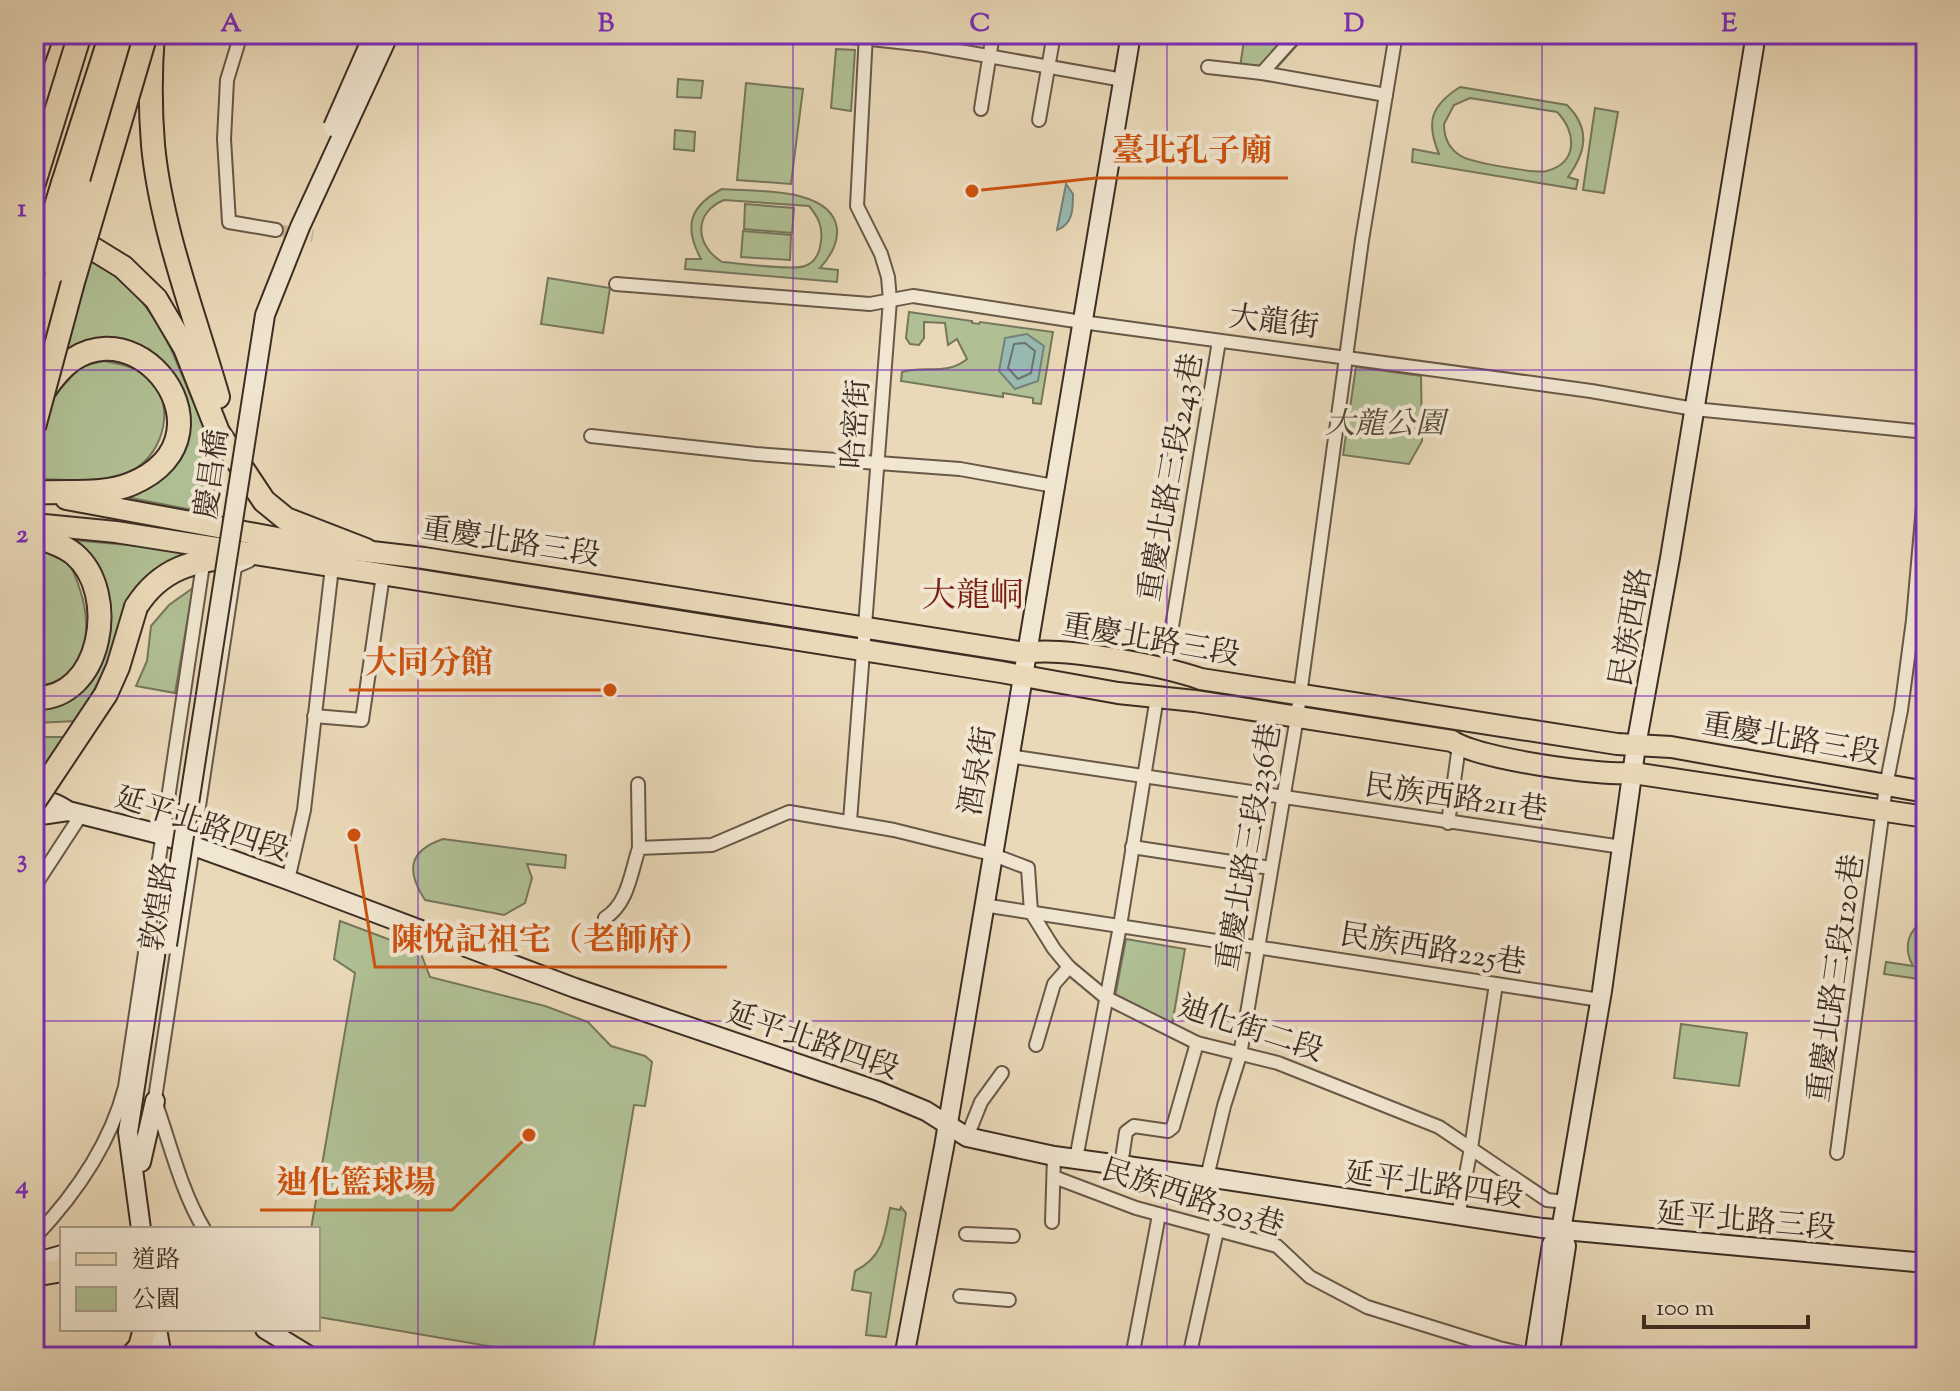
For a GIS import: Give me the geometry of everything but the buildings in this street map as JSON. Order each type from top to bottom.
[{"type":"highway","points":[[34,57],[42,34]]},
{"type":"highway","points":[[35,180],[80,34]]},
{"type":"highway","points":[[73,186],[111,34]]},
{"type":"highway","points":[[34,357],[44,272],[73,186],[133,34]]},
{"type":"highway","points":[[34,427],[146,34]]},
{"type":"highway","points":[[153,34],[150,81],[153,147],[167,218],[234,456]]},
{"type":"highway","points":[[34,154],[55,112]]},
{"type":"highway","points":[[34,229],[92,248],[123,267],[156,299],[185,348],[218,432],[264,501],[286,519],[366,550]]},
{"type":"highway","points":[[34,408],[57,371],[80,355],[117,350],[140,356],[168,381],[176,399],[179,418],[167,459],[154,473],[129,485],[108,490],[34,493]]},
{"type":"highway","points":[[34,536],[74,554],[87,569],[97,597],[101,624],[98,642],[80,676],[65,691],[46,699],[34,698]]},
{"type":"highway","points":[[34,801],[106,694],[118,667],[136,607],[148,588],[169,572],[190,564],[258,554]]},
{"type":"highway","points":[[34,1275],[60,1270]]},
{"type":"highway","points":[[131,1357],[140,1347],[144,1331]]},
{"type":"main road","name":"重慶北路三段","points":[[34,493],[161,514],[320,546],[366,550],[1025,653],[1043,650],[1165,669],[1201,679],[1636,746],[1671,747],[1926,792]]},
{"type":"main road","name":"重慶北路三段","points":[[34,524],[116,532],[1452,741],[1459,746],[1512,759],[1613,774],[1633,773],[1926,817]]},
{"type":"street","points":[[241,34],[227,80],[224,139],[229,222],[276,230]]},
{"type":"street","name":"慶昌橋","points":[[162,944],[247,355],[257,306],[374,34]]},
{"type":"street","name":"慶昌橋","points":[[162,944],[265,315],[300,227],[389,34]]},
{"type":"street","points":[[825,34],[927,39],[989,57],[1123,80]]},
{"type":"street","points":[[981,109],[993,34]]},
{"type":"street","points":[[1039,120],[1054,34]]},
{"type":"street","name":"酒泉街","points":[[904,1357],[948,1122],[1131,34]]},
{"type":"street","points":[[1262,73],[1297,34]]},
{"type":"street","name":"重慶北路三段236巷","points":[[1207,1177],[1240,1055],[1297,717],[1345,356],[1396,34]]},
{"type":"street","name":"民族西路","points":[[1539,1357],[1566,1246],[1561,1230],[1600,1000],[1636,746],[1756,34]]},
{"type":"street","name":"哈密街","points":[[850,821],[890,300],[888,277],[881,254],[857,206],[866,36]]},
{"type":"street","points":[[1208,67],[1262,73],[1386,95]]},
{"type":"street","name":"大龍街","points":[[616,284],[870,304],[913,296],[1591,391],[1694,409],[1926,432]]},
{"type":"street","name":"重慶北路三段243巷","points":[[1165,669],[1219,341]]},
{"type":"street","points":[[591,436],[756,454],[960,469],[1054,486]]},
{"type":"street","name":"重慶北路三段120巷","points":[[1837,1153],[1886,786],[1901,710],[1913,620],[1926,472]]},
{"type":"street","name":"敦煌路","points":[[203,1227],[155,1101],[235,567],[258,554]]},
{"type":"street","points":[[288,880],[304,810],[332,567]]},
{"type":"street","name":"敦煌路","points":[[34,1238],[90,1166],[113,1126],[125,1087],[202,571]]},
{"type":"street","points":[[314,716],[362,720],[383,575]]},
{"type":"street","points":[[1076,1159],[1120,926],[1157,697]]},
{"type":"street","points":[[1448,823],[1459,746]]},
{"type":"street","name":"民族西路211巷","points":[[1008,756],[1622,847]]},
{"type":"street","points":[[605,918],[616,911],[623,900],[639,848],[638,784]]},
{"type":"street","name":"延平北路四段","points":[[34,801],[57,804],[74,813],[163,835],[575,988],[878,1091],[948,1122],[967,1137],[1054,1156],[1561,1230]]},
{"type":"street","name":"迪化街二段","points":[[639,848],[712,845],[789,812],[850,821],[991,854],[1028,868],[1031,912],[1069,967],[1105,997],[1197,1043],[1278,1063],[1439,1127],[1547,1200],[1566,1202]]},
{"type":"street","points":[[34,887],[74,813]]},
{"type":"street","name":"延平北路四段","points":[[34,816],[74,813]]},
{"type":"street","points":[[1132,847],[1271,868]]},
{"type":"street","name":"民族西路225巷","points":[[983,905],[1600,1000]]},
{"type":"street","points":[[151,1227],[128,1132],[162,944]]},
{"type":"street","points":[[1036,1045],[1054,984],[1069,967]]},
{"type":"street","points":[[1458,1216],[1496,984]]},
{"type":"street","points":[[1121,1165],[1126,1132],[1134,1126],[1168,1131],[1173,1127],[1197,1043]]},
{"type":"street","points":[[967,1137],[981,1102],[1002,1073]]},
{"type":"street","points":[[125,1087],[116,1144],[136,1163]]},
{"type":"street","points":[[133,1227],[136,1163],[155,1101]]},
{"type":"street","points":[[1052,1222],[1054,1156]]},
{"type":"street","name":"民族西路303巷","points":[[1054,1177],[1159,1215],[1277,1246],[1310,1277],[1367,1307],[1499,1348],[1539,1357]]},
{"type":"street","points":[[135,1195],[141,1227]]},
{"type":"street","points":[[1132,1357],[1159,1215]]},
{"type":"street","name":"延平北路三段","points":[[1561,1230],[1926,1263]]},
{"type":"street","points":[[1189,1357],[1217,1231]]},
{"type":"street","points":[[966,1234],[1013,1236]]},
{"type":"street","points":[[34,1263],[60,1256]]},
{"type":"street","points":[[960,1296],[1009,1300]]},
{"type":"street","points":[[157,1331],[162,1357]]},
{"type":"street","points":[[166,1331],[170,1357]]},
{"type":"street","points":[[268,1331],[313,1357]]},
{"type":"street","points":[[284,1331],[313,1357]]},
{"type":"green space","points":[[1245,34],[1307,34],[1274,71],[1240,67]]},
{"type":"green space","points":[[836,49],[855,50],[851,111],[831,108]]},
{"type":"green space","points":[[678,79],[703,81],[701,98],[677,97]]},
{"type":"green space","points":[[746,83],[803,89],[791,184],[737,180]]},
{"type":"green space","points":[[1460,87],[1567,105],[1583,132],[1579,159],[1568,177],[1578,180],[1576,189],[1412,162],[1413,149],[1439,154],[1433,133],[1433,116],[1450,94]],"holes":[[[1470,98],[1557,112],[1568,128],[1571,145],[1565,161],[1547,171],[1489,164],[1461,156],[1453,150],[1445,134],[1444,124],[1454,105]]]},
{"type":"green space","points":[[1595,108],[1618,112],[1604,193],[1583,190]]},
{"type":"green space","points":[[675,130],[695,132],[694,151],[674,149]]},
{"type":"green space","points":[[722,189],[771,192],[807,198],[821,205],[832,215],[837,235],[833,250],[820,268],[838,270],[837,282],[685,269],[686,259],[701,259],[691,227],[697,210]],"holes":[[[724,200],[809,206],[819,222],[821,236],[817,256],[805,266],[722,262],[713,255],[703,238],[701,230],[707,213]]]},
{"type":"green space","points":[[745,204],[794,208],[792,233],[744,229]]},
{"type":"green space","points":[[743,231],[791,235],[790,260],[741,257]]},
{"type":"green space","points":[[85,257],[121,278],[137,295],[171,349],[219,462],[213,514],[126,497],[141,492],[171,471],[180,453],[186,400],[172,371],[150,350],[123,341],[88,340],[56,354]]},
{"type":"green space","points":[[548,278],[610,288],[603,333],[541,324]]},
{"type":"green space","points":[[909,312],[1053,332],[1041,404],[1033,403],[1033,398],[1003,393],[1003,397],[901,381],[902,372],[943,369],[967,359],[957,339],[948,345],[945,323],[924,322],[924,338],[919,345],[910,344],[906,338]]},
{"type":"green space","points":[[104,361],[136,369],[155,385],[164,411],[160,439],[153,451],[133,470],[110,478],[34,479],[34,447],[46,405],[81,366]]},
{"type":"green space","name":"大龍公園","points":[[1356,367],[1421,376],[1422,441],[1409,464],[1343,455]]},
{"type":"green space","points":[[72,540],[196,551],[156,570],[78,721],[34,723],[34,709],[77,679],[100,658],[108,629],[108,600],[100,572],[84,549]]},
{"type":"green space","points":[[34,543],[60,555],[69,564],[80,590],[86,622],[82,652],[75,665],[66,676],[35,686]]},
{"type":"green space","points":[[193,588],[175,693],[136,686],[147,661],[151,626],[169,605]]},
{"type":"green space","points":[[34,737],[66,737],[34,788]]},
{"type":"green space","points":[[443,839],[566,855],[565,868],[527,864],[532,878],[525,903],[504,915],[425,900],[415,880],[414,863],[423,850]]},
{"type":"green space","points":[[1926,920],[1926,980],[1884,974],[1886,962],[1913,966],[1908,953],[1909,940],[1915,929]]},
{"type":"green space","points":[[340,921],[420,951],[430,977],[545,1006],[588,1022],[611,1046],[645,1056],[652,1062],[645,1106],[634,1105],[592,1357],[552,1357],[320,1317],[320,1227],[311,1227],[355,973],[334,959]]},
{"type":"green space","points":[[1126,939],[1185,949],[1172,1025],[1115,997]]},
{"type":"green space","points":[[1681,1024],[1747,1033],[1739,1086],[1674,1078]]},
{"type":"green space","points":[[901,1207],[906,1213],[886,1337],[866,1335],[871,1293],[852,1290],[855,1271],[877,1253],[890,1208],[900,1210]]},
{"type":"water","points":[[1066,184],[1073,194],[1072,210],[1066,224],[1057,230]]},
{"type":"water","points":[[1027,334],[1044,346],[1038,381],[1015,389],[999,371],[1005,338]]},
{"type":"tunnel","points":[[276,230],[313,236]]},
{"type":"place","name":"臺北孔子廟","points":[[972,191]]},
{"type":"place","name":"大同分館","points":[[610,690]]},
{"type":"place","name":"陳悅記祖宅（老師府）","points":[[354,835]]},
{"type":"place","name":"迪化籃球場","points":[[529,1135]]},
{"type":"district","name":"大龍峒","points":[[973,594]]}]
